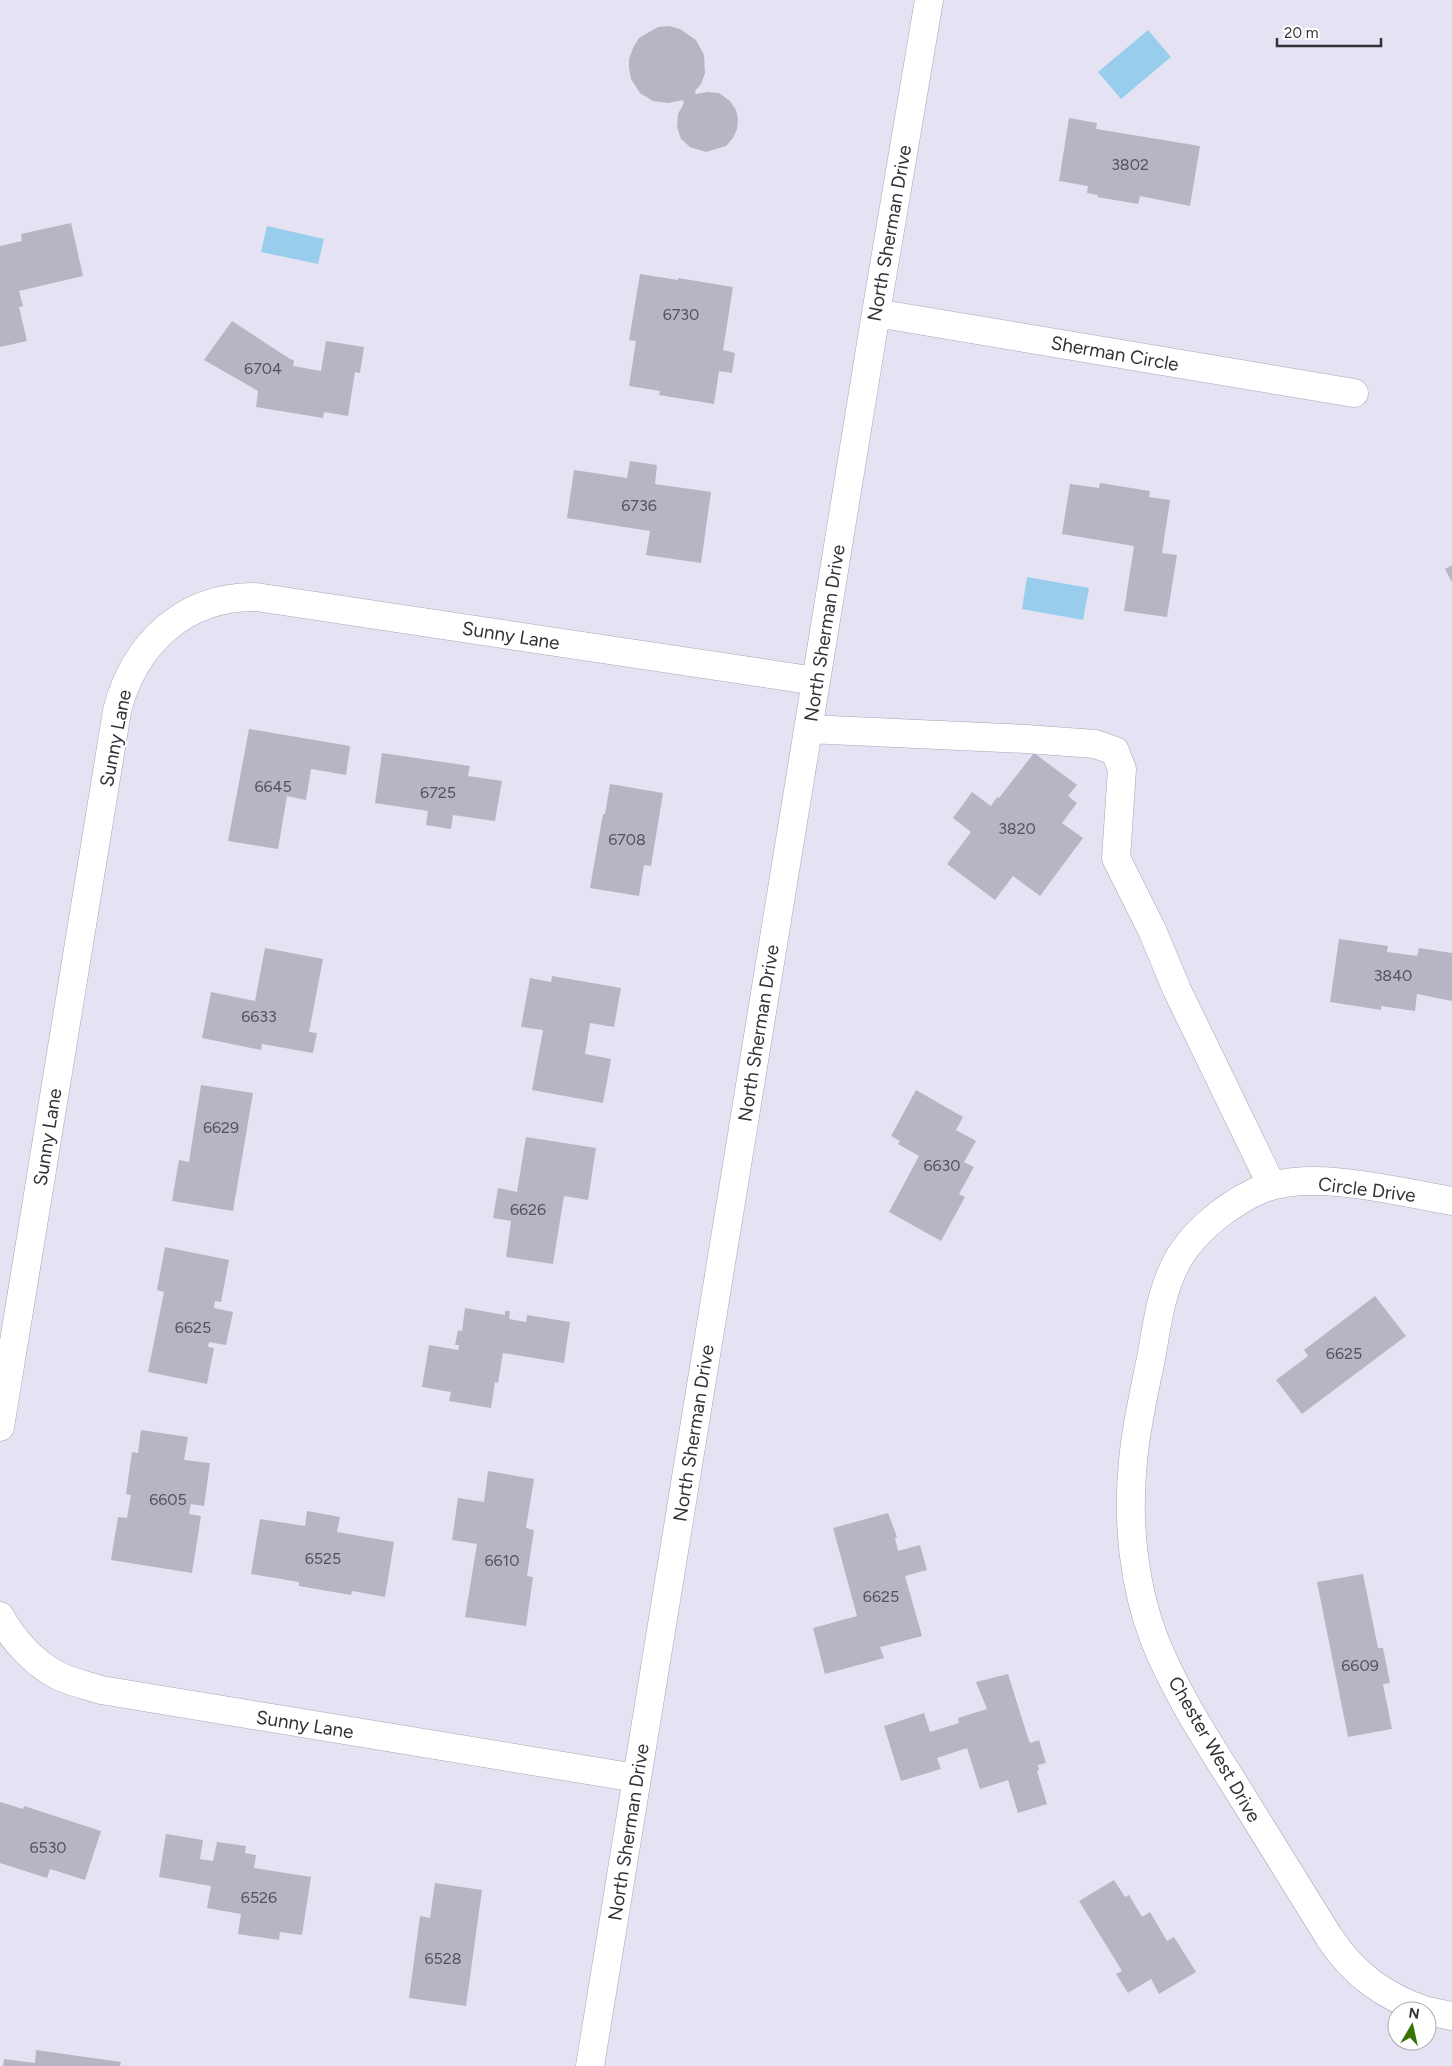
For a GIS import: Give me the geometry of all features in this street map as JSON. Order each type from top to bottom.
[{"type":"street","name":"North Sherman Drive","points":[[590,2066],[876,313],[929,0]]},
{"type":"street","name":"Sherman Circle","points":[[876,313],[1354,393]]},
{"type":"street","name":"Sunny Lane","points":[[0,1427],[117,711],[126,681],[133,666],[142,652],[159,635],[178,618],[192,610],[224,600],[256,597],[816,681]]},
{"type":"street","points":[[808,729],[1026,738],[1095,744],[1115,751],[1122,770],[1116,858],[1152,930],[1177,990],[1272,1186]]},
{"type":"street","name":"Circle Drive","points":[[1228,1208],[1260,1190],[1272,1186],[1332,1181],[1452,1201]]},
{"type":"street","name":"Chester West Drive","points":[[1228,1208],[1199,1233],[1184,1251],[1172,1273],[1160,1310],[1132,1468],[1132,1525],[1141,1591],[1155,1640],[1182,1701],[1329,1937],[1346,1961],[1367,1981],[1400,2001]]},
{"type":"street","name":"Sunny Lane","points":[[0,1616],[8,1632],[49,1670],[101,1690],[636,1778]]},
{"type":"street","name":"Chester West Drive","points":[[1437,2013],[1452,2016]]},
{"type":"water","points":[[1148,30],[1171,57],[1121,99],[1098,72]]},
{"type":"water","points":[[267,226],[324,239],[318,264],[261,252]]},
{"type":"water","points":[[1027,577],[1089,588],[1083,620],[1022,609]]},
{"type":"building","points":[[669,26],[680,29],[696,40],[704,55],[705,73],[701,84],[695,91],[696,94],[719,93],[730,101],[736,110],[738,119],[737,129],[733,138],[726,146],[706,152],[690,147],[681,139],[677,127],[678,114],[684,103],[683,100],[668,103],[653,101],[640,93],[631,79],[629,59],[639,38],[658,27]]},
{"type":"building","points":[[1069,118],[1097,123],[1096,129],[1200,146],[1190,206],[1140,196],[1138,204],[1097,197],[1098,195],[1087,193],[1088,186],[1059,181]]},
{"type":"building","points":[[71,223],[83,276],[19,291],[23,306],[19,307],[27,341],[0,347],[0,246],[22,241],[21,234]]},
{"type":"building","points":[[640,274],[733,287],[723,350],[735,353],[732,373],[719,371],[714,404],[659,395],[660,391],[629,386],[636,341],[629,340]]},
{"type":"building","points":[[232,321],[294,360],[293,366],[321,371],[326,341],[364,347],[360,373],[355,372],[348,416],[324,412],[323,418],[256,407],[258,391],[204,360]]},
{"type":"building","points":[[630,461],[657,465],[655,484],[711,492],[701,563],[646,555],[650,531],[567,518],[574,470],[627,478]]},
{"type":"building","points":[[1100,483],[1150,491],[1149,497],[1170,500],[1162,553],[1177,555],[1167,617],[1124,611],[1134,546],[1062,534],[1070,484],[1099,488]]},
{"type":"building","points":[[1452,565],[1452,582],[1445,569]]},
{"type":"building","points":[[249,729],[350,746],[346,775],[311,769],[306,800],[287,796],[278,849],[228,841]]},
{"type":"building","points":[[382,753],[470,766],[468,776],[502,781],[495,821],[453,815],[451,829],[426,825],[428,811],[375,803]]},
{"type":"building","points":[[1034,753],[1077,785],[1068,796],[1077,803],[1062,823],[1083,838],[1040,896],[1013,876],[995,900],[947,864],[971,832],[953,818],[972,792],[991,806]]},
{"type":"building","points":[[610,784],[663,793],[651,866],[644,865],[639,896],[590,888]]},
{"type":"building","points":[[1339,939],[1388,946],[1387,952],[1417,956],[1419,948],[1452,953],[1452,1001],[1417,994],[1415,1011],[1381,1006],[1381,1010],[1330,1002]]},
{"type":"building","points":[[265,948],[323,959],[309,1032],[317,1033],[313,1053],[262,1044],[261,1050],[202,1038],[211,992],[255,1001]]},
{"type":"building","points":[[552,976],[621,988],[614,1027],[590,1023],[585,1054],[611,1059],[603,1103],[532,1090],[543,1030],[521,1027],[530,978],[551,982]]},
{"type":"building","points":[[201,1085],[253,1093],[233,1211],[172,1201],[179,1160],[189,1162]]},
{"type":"building","points":[[916,1090],[963,1117],[956,1130],[976,1141],[964,1162],[974,1167],[959,1194],[965,1197],[941,1241],[889,1212],[919,1156],[898,1144],[900,1141],[891,1136]]},
{"type":"building","points":[[526,1137],[596,1148],[588,1200],[564,1196],[553,1264],[506,1257],[511,1221],[493,1218],[498,1188],[517,1192]]},
{"type":"building","points":[[165,1247],[229,1260],[221,1302],[215,1301],[214,1308],[233,1312],[226,1345],[209,1342],[208,1347],[214,1348],[207,1384],[148,1372],[164,1292],[157,1290]]},
{"type":"building","points":[[1375,1296],[1406,1336],[1302,1414],[1276,1380],[1308,1356],[1304,1350]]},
{"type":"building","points":[[465,1308],[505,1315],[505,1311],[510,1311],[509,1319],[526,1322],[527,1315],[570,1322],[564,1363],[503,1353],[498,1383],[495,1382],[491,1408],[449,1401],[451,1392],[422,1387],[429,1345],[458,1350],[459,1345],[455,1345],[458,1330],[462,1331]]},
{"type":"building","points":[[141,1430],[188,1437],[184,1460],[210,1463],[204,1506],[191,1504],[189,1514],[201,1516],[192,1573],[111,1560],[118,1517],[127,1518],[131,1495],[126,1494],[132,1452],[138,1453]]},
{"type":"building","points":[[488,1471],[534,1479],[526,1528],[534,1530],[527,1576],[533,1577],[526,1626],[465,1617],[477,1544],[452,1540],[458,1498],[484,1502]]},
{"type":"building","points":[[307,1511],[340,1517],[337,1532],[394,1542],[385,1597],[352,1591],[351,1595],[299,1586],[299,1582],[251,1574],[260,1519],[305,1526]]},
{"type":"building","points":[[888,1513],[897,1537],[895,1538],[898,1551],[920,1545],[927,1570],[905,1576],[922,1636],[880,1647],[884,1658],[825,1674],[813,1628],[857,1616],[833,1528]]},
{"type":"building","points":[[1363,1574],[1378,1648],[1383,1648],[1390,1683],[1383,1684],[1392,1729],[1348,1737],[1317,1582]]},
{"type":"building","points":[[1008,1674],[1029,1741],[1031,1743],[1039,1740],[1046,1763],[1038,1765],[1039,1770],[1037,1771],[1047,1804],[1018,1813],[1008,1780],[980,1789],[967,1748],[937,1758],[941,1769],[901,1781],[884,1726],[924,1713],[930,1732],[959,1723],[958,1718],[987,1709],[976,1682]]},
{"type":"building","points":[[0,1802],[23,1809],[24,1806],[101,1831],[85,1880],[50,1869],[47,1878],[0,1863]]},
{"type":"building","points":[[166,1834],[203,1840],[200,1859],[213,1861],[217,1842],[246,1846],[245,1853],[256,1855],[254,1868],[311,1877],[302,1935],[280,1932],[279,1940],[238,1934],[241,1914],[207,1908],[211,1886],[159,1877]]},
{"type":"building","points":[[1114,1880],[1125,1897],[1129,1895],[1142,1917],[1150,1912],[1167,1941],[1174,1937],[1196,1972],[1159,1994],[1151,1979],[1128,1993],[1116,1974],[1122,1971],[1079,1901]]},
{"type":"building","points":[[435,1883],[482,1890],[466,2006],[409,1998],[420,1916],[430,1918]]},
{"type":"building","points":[[36,2050],[121,2062],[120,2066],[3,2066],[4,2059],[35,2063]]}]
